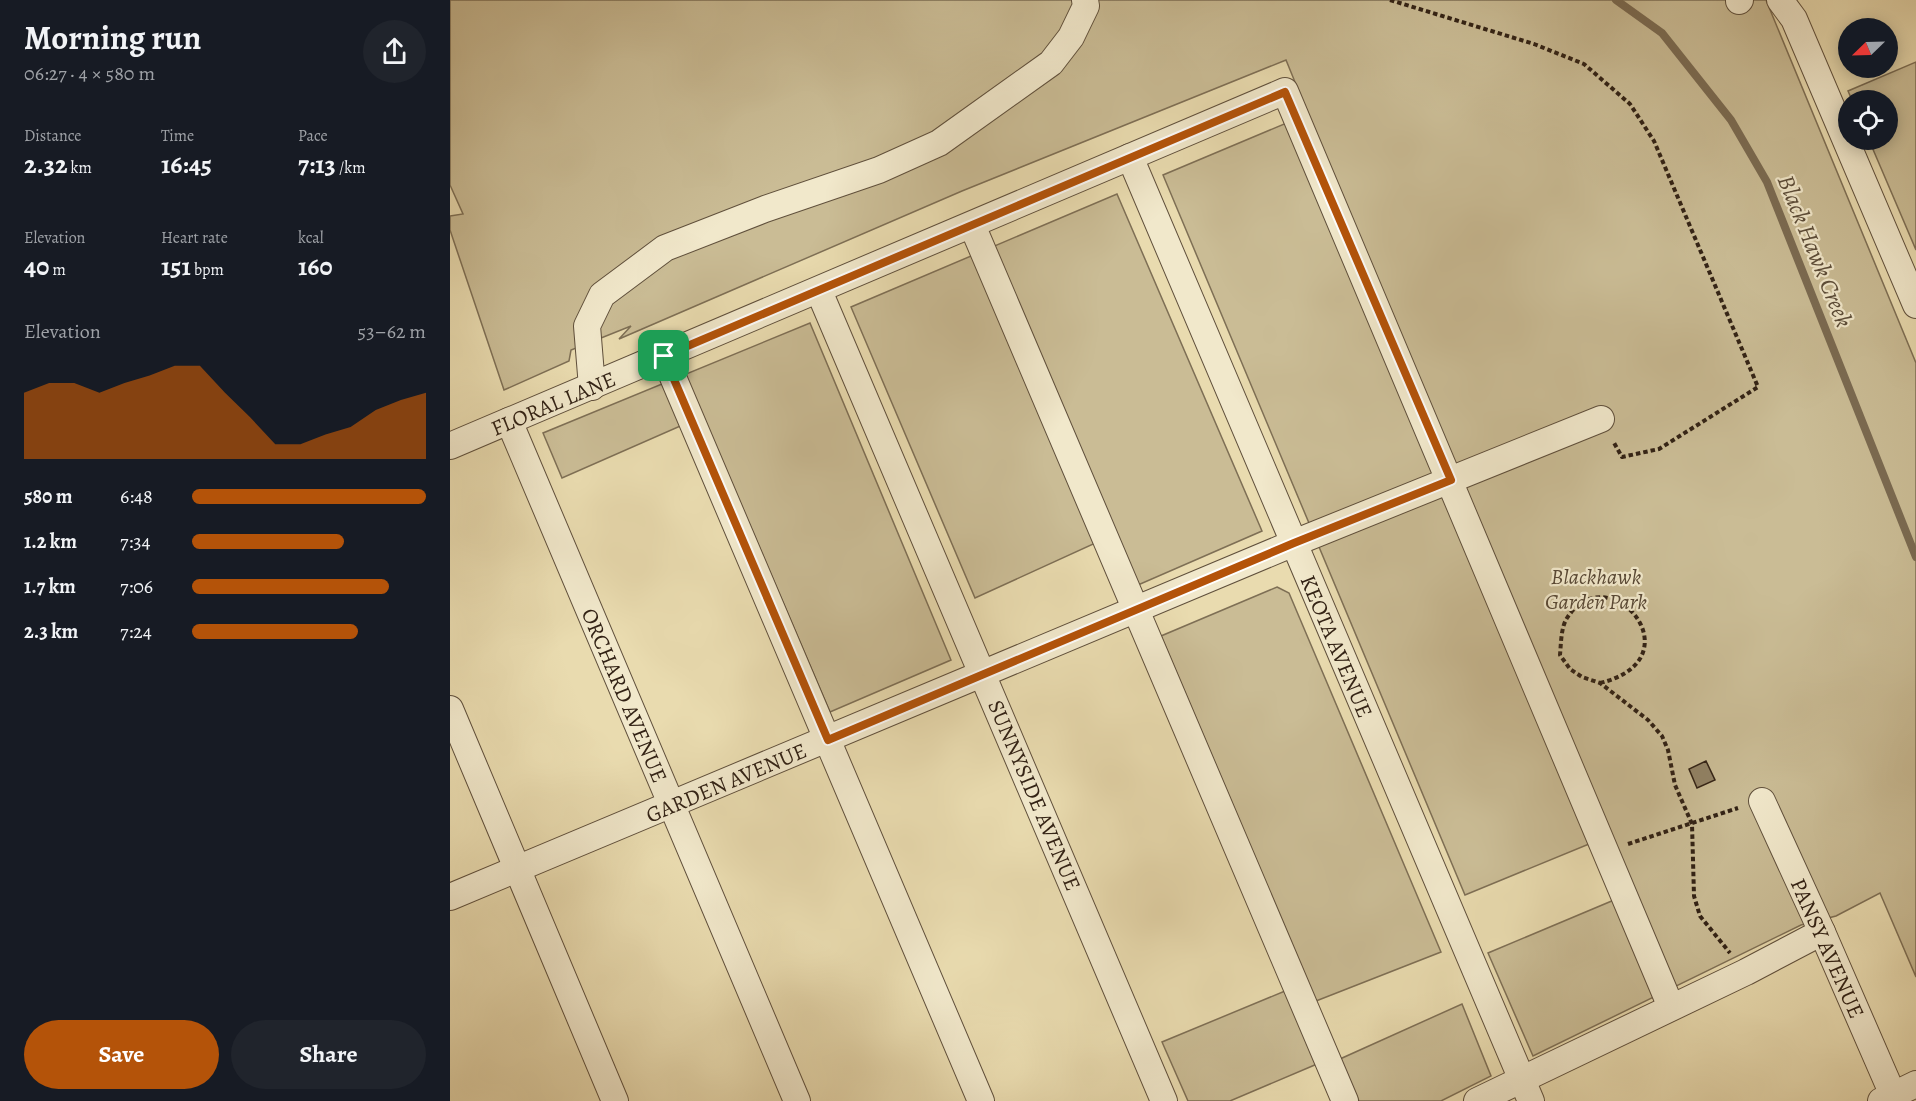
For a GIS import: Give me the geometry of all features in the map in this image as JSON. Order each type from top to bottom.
[{"type":"street","points":[[592,387],[587,326],[602,295],[665,248],[765,209],[879,170],[939,143],[1051,63],[1071,38],[1086,6],[1085,0]]},
{"type":"street","points":[[1780,0],[1794,19],[1916,305]]},
{"type":"street","name":"FLORAL LANE","points":[[450,446],[1285,92],[1451,480]]},
{"type":"street","name":"KEOTA AVENUE","points":[[1130,157],[1526,1090]]},
{"type":"street","points":[[972,225],[1344,1101]]},
{"type":"street","name":"SUNNYSIDE AVENUE","points":[[819,291],[1164,1101]]},
{"type":"street","points":[[664,356],[981,1101]]},
{"type":"street","name":"GARDEN AVENUE","points":[[450,897],[984,675],[1294,543],[1601,419]]},
{"type":"street","name":"ORCHARD AVENUE","points":[[509,422],[797,1101]]},
{"type":"street","points":[[1451,480],[1671,1007]]},
{"type":"street","points":[[450,709],[615,1101]]},
{"type":"street","name":"PANSY AVENUE","points":[[1762,801],[1822,932],[1887,1098]]},
{"type":"street","points":[[1478,1101],[1526,1090],[1671,1007],[1746,972],[1822,932]]},
{"type":"street","points":[[1887,1098],[1916,1084]]},
{"type":"path","points":[[1390,0],[1534,44],[1584,64],[1630,104],[1654,141],[1758,387],[1659,449],[1622,457],[1601,419]]},
{"type":"path","points":[[1600,683],[1631,671],[1640,662],[1646,641],[1638,616],[1610,597],[1587,601],[1566,619],[1560,655],[1570,669],[1582,677],[1600,683],[1648,720],[1662,736],[1668,750],[1675,785],[1692,824],[1694,896],[1700,916],[1746,972]]},
{"type":"path","points":[[1606,851],[1762,801]]},
{"type":"green space","name":"Blackhawk Garden Park","points":[[450,0],[1766,0],[1916,363],[1916,977],[1880,893],[1836,916],[1801,925],[1533,1056],[1488,953],[1614,900],[1589,844],[1465,895],[1163,175],[1308,114],[1286,60],[962,191],[619,339],[631,326],[571,350],[569,361],[504,390],[450,230],[450,216],[463,214],[450,185]]},
{"type":"green space","points":[[1916,62],[1916,250],[1873,150],[1898,150],[1898,90],[1850,90],[1878,78],[1898,78],[1898,70]]},
{"type":"green space","points":[[1117,194],[1262,531],[1138,585],[1115,534],[975,598],[851,307]]},
{"type":"green space","points":[[810,323],[951,660],[830,712],[703,416],[562,478],[543,433]]},
{"type":"green space","points":[[1277,587],[1289,593],[1441,952],[1316,1001],[1161,636]]},
{"type":"green space","points":[[1285,991],[1317,1064],[1230,1101],[1188,1101],[1162,1042]]},
{"type":"green space","points":[[1462,1004],[1491,1076],[1441,1101],[1359,1101],[1340,1059]]},
{"type":"building","points":[[1706,761],[1715,780],[1697,788],[1689,769]]},
{"type":"waterway","name":"Black Hawk Creek","points":[[1616,0],[1662,33],[1731,120],[1767,182],[1916,557]]},
{"type":"route","points":[[1285,92],[1451,480],[1294,543],[828,740],[664,356],[1285,92]]}]
